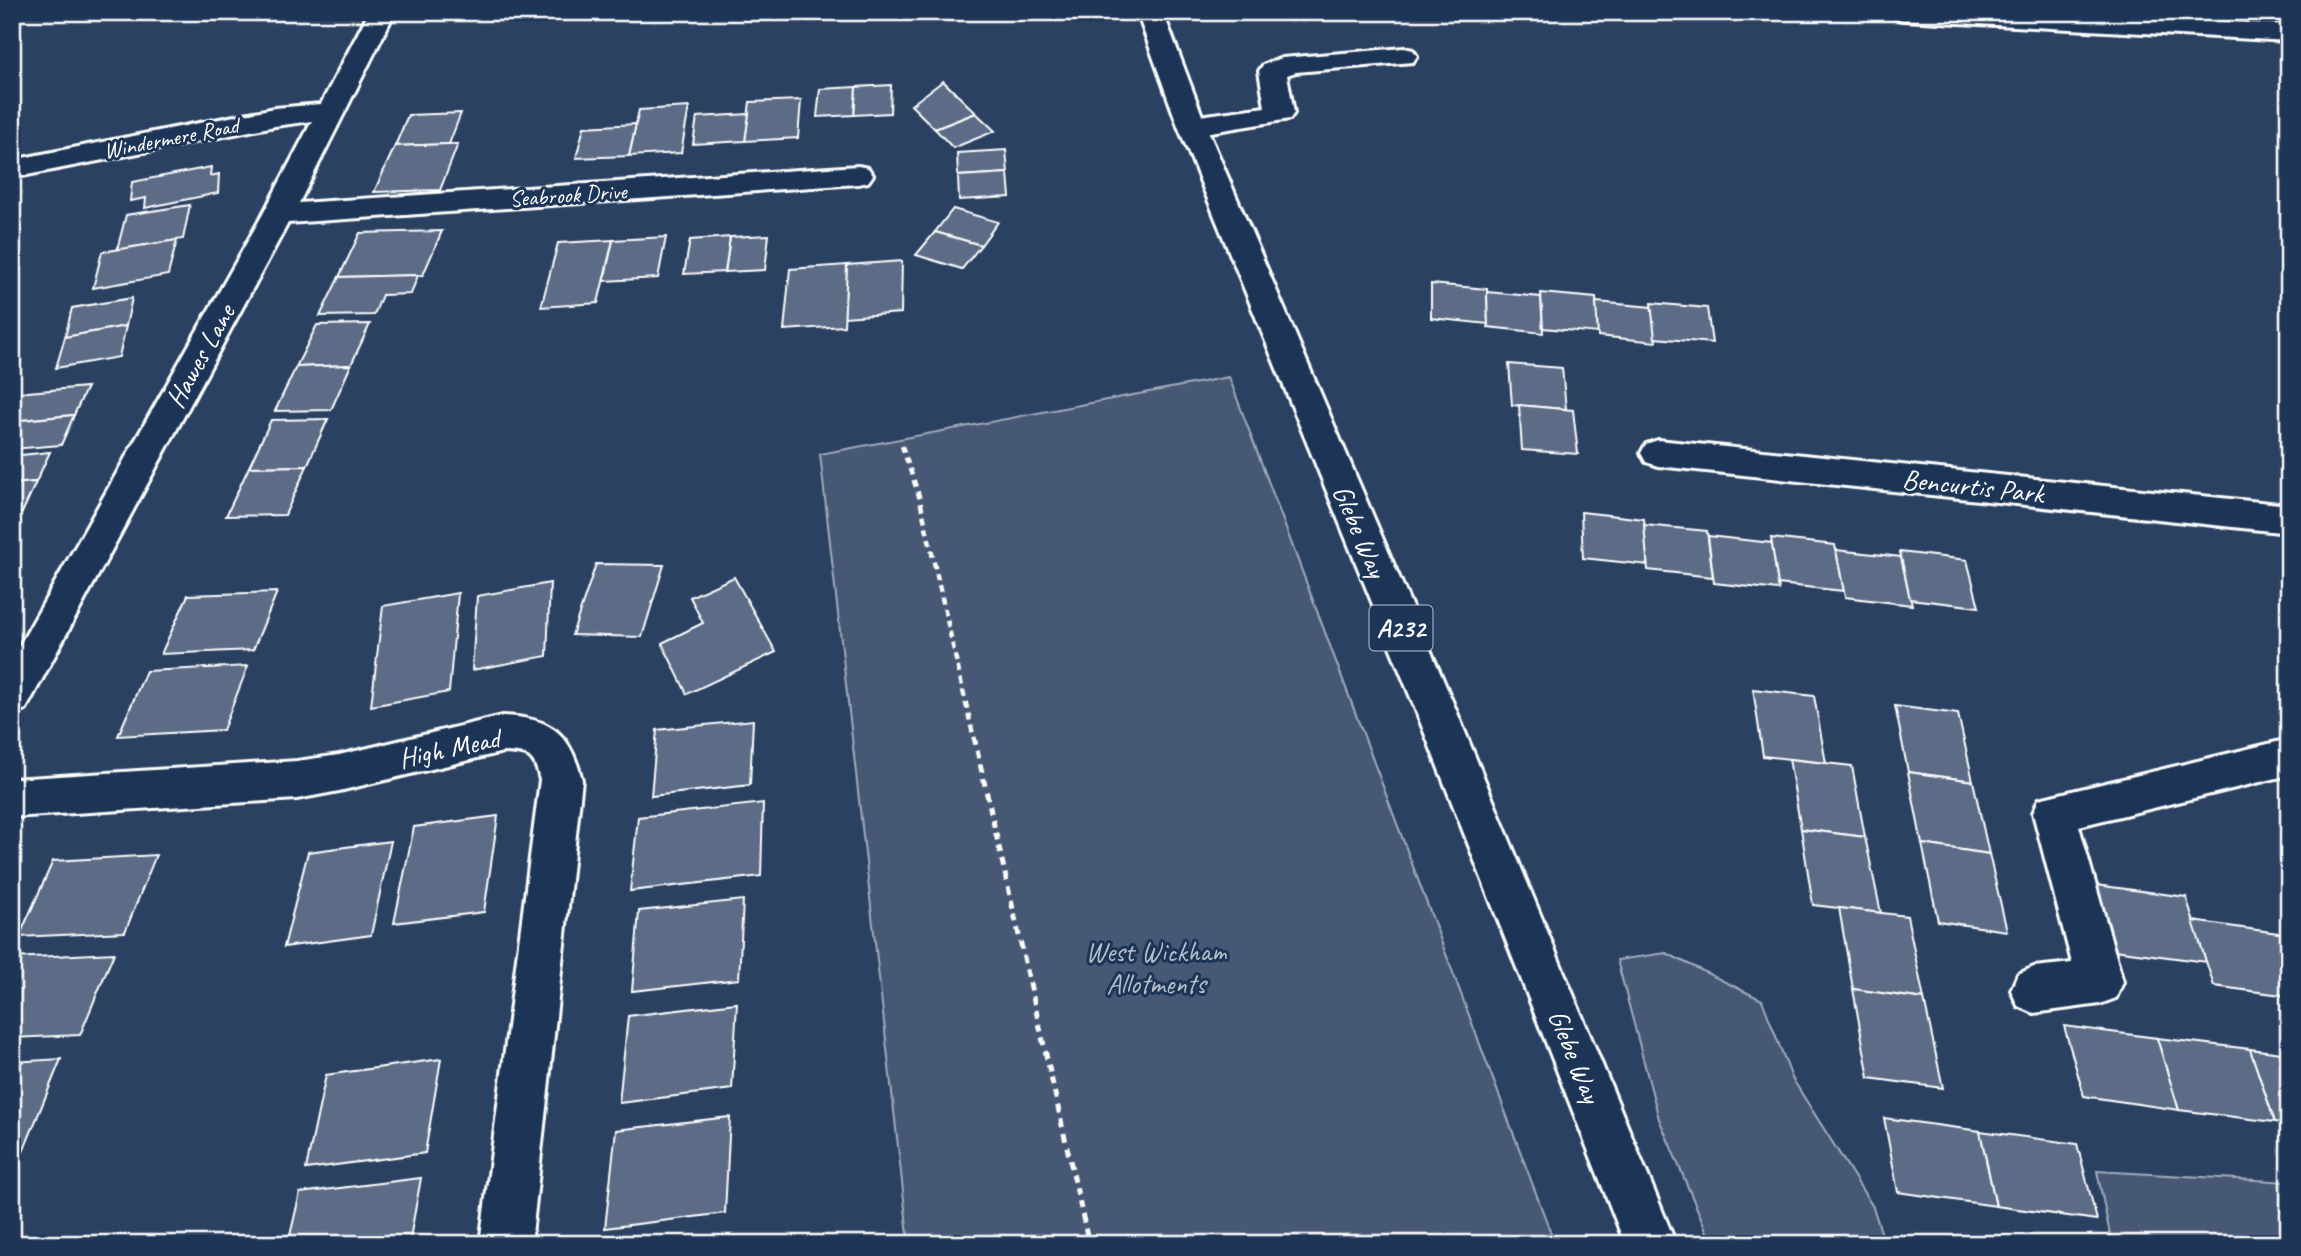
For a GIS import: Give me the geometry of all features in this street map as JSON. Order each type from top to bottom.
[{"type":"main road","name":"Hawes Lane","points":[[12,697],[278,214],[382,12]]},
{"type":"main road","name":"Glebe Way","points":[[1150,12],[1192,126],[1433,703],[1651,1244]]},
{"type":"main road","points":[[1903,12],[2289,33]]},
{"type":"main road","points":[[1192,126],[1280,113],[1273,71],[1292,64],[1404,57]]},
{"type":"main road","name":"Windermere Road","points":[[12,169],[275,117],[330,111]]},
{"type":"main road","name":"Seabrook Drive","points":[[278,214],[858,175]]},
{"type":"main road","name":"Bencurtis Park","points":[[1658,453],[2289,519]]},
{"type":"main road","name":"High Mead","points":[[12,798],[297,780],[339,773],[503,734],[523,734],[545,741],[556,758],[561,780],[505,1244]]},
{"type":"main road","points":[[2034,990],[2100,982],[2054,813],[2289,757]]},
{"type":"path","points":[[902,446],[919,496],[1089,1244]]},
{"type":"green space","name":"West Wickham Allotments","points":[[1229,377],[1555,1244],[909,1244],[820,454]]},
{"type":"green space","points":[[1666,953],[1762,1000],[1792,1078],[1873,1207],[1885,1244],[1712,1244],[1659,1119],[1617,960]]},
{"type":"green space","points":[[2097,1171],[2289,1182],[2289,1244],[2112,1244]]},
{"type":"building","points":[[943,81],[976,113],[935,129],[911,105]]},
{"type":"building","points":[[891,85],[890,113],[854,115],[856,87]]},
{"type":"building","points":[[856,87],[854,115],[817,117],[820,89]]},
{"type":"building","points":[[801,100],[798,138],[745,141],[750,102]]},
{"type":"building","points":[[689,107],[681,153],[629,156],[639,110]]},
{"type":"building","points":[[461,113],[449,144],[395,146],[408,115]]},
{"type":"building","points":[[976,113],[995,131],[953,148],[935,129]]},
{"type":"building","points":[[749,114],[745,141],[693,144],[697,117]]},
{"type":"building","points":[[636,124],[629,156],[576,158],[584,127]]},
{"type":"building","points":[[458,144],[440,190],[374,192],[395,146]]},
{"type":"building","points":[[1006,150],[1008,173],[958,176],[957,153]]},
{"type":"building","points":[[211,167],[210,176],[219,174],[218,193],[145,208],[146,198],[130,201],[132,182]]},
{"type":"building","points":[[1008,173],[1010,197],[959,200],[958,176]]},
{"type":"building","points":[[190,205],[183,239],[117,250],[126,215]]},
{"type":"building","points":[[953,209],[998,222],[981,245],[935,232]]},
{"type":"building","points":[[442,231],[423,275],[339,277],[360,233]]},
{"type":"building","points":[[935,232],[981,245],[962,269],[916,255]]},
{"type":"building","points":[[769,235],[765,270],[725,272],[730,237]]},
{"type":"building","points":[[666,237],[658,278],[604,281],[613,240]]},
{"type":"building","points":[[730,237],[725,272],[684,274],[690,240]]},
{"type":"building","points":[[177,240],[168,275],[93,288],[102,252]]},
{"type":"building","points":[[613,240],[598,303],[541,307],[558,243]]},
{"type":"building","points":[[902,261],[901,313],[844,317],[847,265]]},
{"type":"building","points":[[847,265],[844,326],[784,330],[790,269]]},
{"type":"building","points":[[418,275],[411,294],[382,295],[374,315],[320,316],[339,277]]},
{"type":"building","points":[[1431,284],[1487,289],[1488,324],[1431,318]]},
{"type":"building","points":[[1487,292],[1541,297],[1543,333],[1488,327]]},
{"type":"building","points":[[1541,293],[1596,298],[1598,333],[1543,328]]},
{"type":"building","points":[[132,298],[126,326],[65,337],[72,308]]},
{"type":"building","points":[[1596,302],[1652,307],[1656,342],[1598,336]]},
{"type":"building","points":[[1651,303],[1707,308],[1712,343],[1655,338]]},
{"type":"building","points":[[370,324],[351,365],[296,367],[317,325]]},
{"type":"building","points":[[126,326],[119,357],[56,368],[65,337]]},
{"type":"building","points":[[1509,364],[1562,368],[1566,409],[1512,405]]},
{"type":"building","points":[[351,365],[331,410],[275,411],[296,367]]},
{"type":"building","points":[[87,387],[74,415],[12,421],[12,400],[16,393]]},
{"type":"building","points":[[1519,405],[1573,410],[1578,454],[1522,450]]},
{"type":"building","points":[[74,415],[61,445],[12,449],[12,421]]},
{"type":"building","points":[[328,419],[307,466],[249,467],[271,420]]},
{"type":"building","points":[[50,452],[36,482],[12,484],[12,456]]},
{"type":"building","points":[[307,466],[285,515],[226,516],[249,467]]},
{"type":"building","points":[[36,482],[22,513],[12,514],[12,484]]},
{"type":"building","points":[[1581,512],[1644,519],[1648,565],[1583,558]]},
{"type":"building","points":[[1644,525],[1707,531],[1713,577],[1648,570]]},
{"type":"building","points":[[1708,536],[1772,543],[1779,590],[1714,583]]},
{"type":"building","points":[[1771,538],[1835,545],[1844,591],[1778,584]]},
{"type":"building","points":[[1836,550],[1901,557],[1912,605],[1845,597]]},
{"type":"building","points":[[1900,552],[1967,560],[1979,607],[1910,599]]},
{"type":"building","points":[[596,564],[664,565],[642,637],[572,635]]},
{"type":"building","points":[[734,577],[776,652],[687,694],[662,643],[703,623],[690,597]]},
{"type":"building","points":[[550,583],[547,656],[472,670],[477,596]]},
{"type":"building","points":[[277,592],[253,650],[161,654],[188,595]]},
{"type":"building","points":[[458,593],[449,692],[371,706],[383,606]]},
{"type":"building","points":[[248,666],[223,730],[118,736],[146,671]]},
{"type":"building","points":[[1753,689],[1814,696],[1826,763],[1763,756]]},
{"type":"building","points":[[1895,706],[1958,714],[1973,781],[1908,772]]},
{"type":"building","points":[[753,720],[750,785],[651,796],[657,730]]},
{"type":"building","points":[[1789,759],[1852,766],[1865,837],[1801,829]]},
{"type":"building","points":[[1908,772],[1973,781],[1989,854],[1922,844]]},
{"type":"building","points":[[763,803],[761,876],[630,891],[638,817]]},
{"type":"building","points":[[498,816],[484,912],[394,923],[414,827]]},
{"type":"building","points":[[1801,829],[1865,837],[1881,913],[1813,905]]},
{"type":"building","points":[[391,841],[371,935],[284,947],[308,852]]},
{"type":"building","points":[[1922,844],[1989,854],[2007,931],[1938,921]]},
{"type":"building","points":[[156,855],[125,932],[19,937],[53,861]]},
{"type":"building","points":[[2096,885],[2186,897],[2207,962],[2114,950]]},
{"type":"building","points":[[743,900],[739,979],[632,991],[639,911]]},
{"type":"building","points":[[1839,908],[1907,916],[1924,999],[1853,989]]},
{"type":"building","points":[[2193,921],[2285,934],[2289,944],[2289,996],[2214,986]]},
{"type":"building","points":[[114,953],[80,1035],[12,1038],[12,958]]},
{"type":"building","points":[[1853,989],[1924,999],[1943,1088],[1869,1078]]},
{"type":"building","points":[[737,1003],[732,1089],[619,1103],[628,1016]]},
{"type":"building","points":[[2064,1026],[2157,1038],[2179,1110],[2084,1096]]},
{"type":"building","points":[[2157,1038],[2250,1049],[2275,1122],[2179,1110]]},
{"type":"building","points":[[2250,1049],[2289,1054],[2289,1123],[2275,1122]]},
{"type":"building","points":[[61,1059],[23,1152],[12,1152],[12,1062]]},
{"type":"building","points":[[441,1059],[425,1153],[306,1169],[326,1075]]},
{"type":"building","points":[[730,1117],[725,1213],[605,1228],[616,1130]]},
{"type":"building","points":[[1884,1118],[1980,1131],[1996,1206],[1898,1192]]},
{"type":"building","points":[[1980,1131],[2077,1144],[2097,1220],[1996,1206]]},
{"type":"building","points":[[421,1178],[409,1244],[288,1244],[300,1193]]}]
